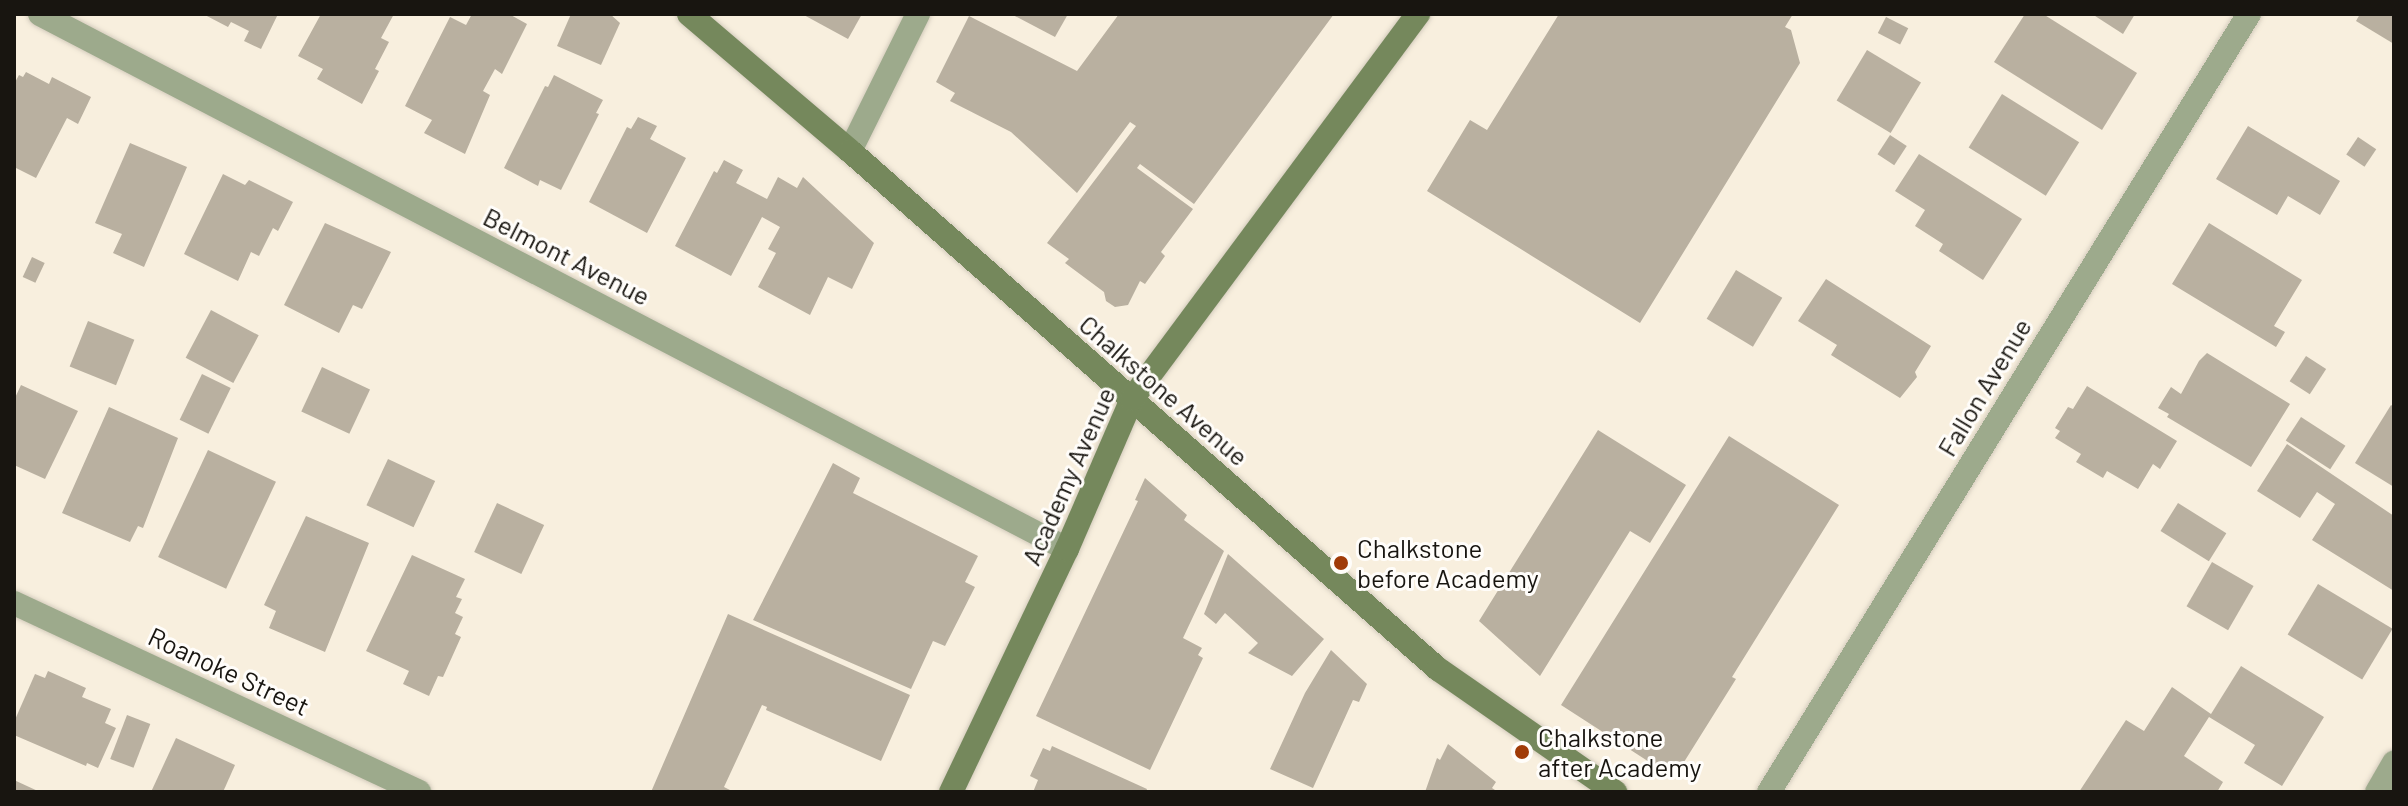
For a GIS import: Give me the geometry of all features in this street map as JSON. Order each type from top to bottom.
[{"type":"main road","name":"Chalkstone Avenue","points":[[689,14],[850,151],[1438,669],[1615,792]]},
{"type":"main road","name":"Academy Avenue","points":[[951,792],[1067,549],[1132,399],[1418,14]]},
{"type":"street","name":"Belmont Avenue","points":[[40,14],[1067,549]]},
{"type":"street","points":[[850,151],[918,14]]},
{"type":"street","name":"Fallon Avenue","points":[[1769,792],[2249,14]]},
{"type":"street","name":"Roanoke Street","points":[[14,603],[419,792]]},
{"type":"street","points":[[2377,792],[2394,762]]},
{"type":"building","points":[[203,14],[278,14],[261,49],[244,41],[249,31],[231,22],[228,27]]},
{"type":"building","points":[[321,14],[394,14],[381,38],[389,42],[375,69],[379,71],[362,104],[317,79],[323,69],[298,56]]},
{"type":"building","points":[[472,14],[509,14],[527,24],[502,74],[495,69],[483,91],[490,95],[465,154],[424,133],[432,120],[405,106],[450,17],[466,25]]},
{"type":"building","points":[[571,14],[610,14],[620,23],[601,65],[557,46]]},
{"type":"building","points":[[802,14],[862,14],[848,39]]},
{"type":"building","points":[[1011,14],[1068,14],[1055,37]]},
{"type":"building","points":[[1119,14],[1334,14],[1194,204],[1140,164],[1137,168],[1193,209],[1161,252],[1165,256],[1145,284],[1140,281],[1128,305],[1115,307],[1106,301],[1104,292],[1065,263],[1069,259],[1047,243],[1136,126],[1130,122],[1077,193],[1011,132],[950,101],[955,93],[936,82],[969,16],[1077,71]]},
{"type":"building","points":[[1559,14],[1793,14],[1785,27],[1791,30],[1800,63],[1640,323],[1427,191],[1470,120],[1487,130]]},
{"type":"building","points":[[2025,14],[2043,14],[2137,73],[2102,130],[1994,62]]},
{"type":"building","points":[[2092,14],[2135,14],[2123,34]]},
{"type":"building","points":[[2360,14],[2394,14],[2394,44],[2356,21]]},
{"type":"building","points":[[1886,17],[1908,28],[1900,44],[1878,33]]},
{"type":"building","points":[[1867,50],[1921,82],[1891,133],[1837,101]]},
{"type":"building","points":[[26,72],[49,84],[52,77],[91,97],[78,124],[67,118],[36,178],[14,167],[14,84],[19,75],[23,77]]},
{"type":"building","points":[[554,75],[603,100],[561,190],[540,180],[538,186],[504,168],[545,86],[548,87]]},
{"type":"building","points":[[2002,94],[2079,142],[2046,196],[1969,147]]},
{"type":"building","points":[[638,117],[657,126],[650,139],[686,158],[647,233],[589,202],[627,127],[631,129]]},
{"type":"building","points":[[2248,126],[2340,181],[2320,215],[2288,196],[2277,215],[2216,179]]},
{"type":"building","points":[[1890,135],[1907,146],[1894,165],[1877,154]]},
{"type":"building","points":[[2358,137],[2376,149],[2364,167],[2346,154]]},
{"type":"building","points":[[130,143],[187,167],[144,267],[113,253],[122,234],[95,223]]},
{"type":"building","points":[[1919,154],[2022,219],[1983,280],[1939,251],[1943,244],[1915,226],[1925,210],[1895,191]]},
{"type":"building","points":[[724,160],[743,170],[736,183],[767,199],[778,177],[797,188],[803,177],[874,243],[852,289],[828,277],[810,315],[758,287],[776,253],[768,249],[780,227],[762,217],[731,276],[675,246],[714,171],[717,173]]},
{"type":"building","points":[[223,174],[245,185],[249,180],[293,202],[278,231],[273,228],[259,256],[251,252],[238,281],[184,254]]},
{"type":"building","points":[[325,223],[391,252],[362,309],[353,305],[339,333],[284,305]]},
{"type":"building","points":[[2209,223],[2302,280],[2274,326],[2285,332],[2276,347],[2172,284]]},
{"type":"building","points":[[32,257],[45,263],[35,283],[23,277]]},
{"type":"building","points":[[1736,270],[1782,298],[1753,347],[1707,319]]},
{"type":"building","points":[[1826,279],[1931,346],[1915,372],[1917,377],[1900,398],[1831,355],[1837,345],[1798,321]]},
{"type":"building","points":[[211,310],[259,335],[233,383],[186,358]]},
{"type":"building","points":[[88,321],[134,340],[116,385],[70,366]]},
{"type":"building","points":[[2207,353],[2290,404],[2251,467],[2167,417],[2169,414],[2158,408],[2171,387],[2181,394],[2199,361]]},
{"type":"building","points":[[2306,356],[2326,369],[2310,394],[2290,381]]},
{"type":"building","points":[[322,367],[370,389],[349,434],[301,411]]},
{"type":"building","points":[[202,374],[231,388],[208,434],[180,420]]},
{"type":"building","points":[[21,385],[78,411],[45,479],[14,465],[14,400]]},
{"type":"building","points":[[2087,386],[2177,441],[2160,469],[2153,464],[2138,489],[2107,471],[2103,478],[2076,462],[2081,454],[2055,438],[2060,431],[2055,428],[2068,407],[2073,409]]},
{"type":"building","points":[[2391,405],[2394,407],[2394,487],[2355,463]]},
{"type":"building","points":[[109,407],[178,438],[143,528],[138,526],[130,542],[62,513]]},
{"type":"building","points":[[2301,417],[2345,446],[2330,469],[2286,440]]},
{"type":"building","points":[[1598,430],[1686,485],[1650,543],[1630,531],[1540,676],[1479,621]]},
{"type":"building","points":[[1729,436],[1839,505],[1732,677],[1736,679],[1674,778],[1561,705]]},
{"type":"building","points":[[2287,444],[2394,516],[2394,591],[2312,540],[2335,504],[2317,492],[2300,518],[2257,491]]},
{"type":"building","points":[[208,450],[276,482],[226,589],[158,557]]},
{"type":"building","points":[[388,459],[435,481],[414,527],[366,505]]},
{"type":"building","points":[[833,463],[860,478],[853,493],[978,556],[965,582],[975,587],[945,646],[933,641],[911,689],[753,620]]},
{"type":"building","points":[[1145,478],[1187,515],[1184,520],[1224,551],[1183,638],[1202,648],[1198,655],[1203,658],[1150,770],[1036,716],[1138,501],[1135,500]]},
{"type":"building","points":[[497,503],[544,525],[521,574],[474,552]]},
{"type":"building","points":[[2178,503],[2226,533],[2209,561],[2161,531]]},
{"type":"building","points":[[306,516],[369,543],[325,652],[269,628],[276,611],[264,605]]},
{"type":"building","points":[[1228,554],[1324,639],[1292,676],[1248,653],[1258,643],[1225,613],[1216,624],[1204,614]]},
{"type":"building","points":[[412,555],[465,579],[456,597],[462,599],[455,613],[463,617],[455,634],[461,637],[443,677],[438,676],[429,696],[403,684],[409,671],[366,651]]},
{"type":"building","points":[[2212,562],[2254,586],[2228,630],[2186,606]]},
{"type":"building","points":[[2318,584],[2393,629],[2362,679],[2288,635]]},
{"type":"building","points":[[728,614],[910,695],[881,761],[766,710],[767,707],[762,705],[724,787],[734,792],[651,792]]},
{"type":"building","points":[[1331,650],[1367,684],[1359,702],[1353,700],[1313,788],[1270,769],[1305,693]]},
{"type":"building","points":[[2241,666],[2324,717],[2282,786],[2244,763],[2255,745],[2209,717],[2184,756],[2223,782],[2217,792],[2079,792],[2126,720],[2144,731],[2172,687],[2211,714]]},
{"type":"building","points":[[48,671],[86,688],[82,697],[111,709],[105,723],[116,728],[98,768],[87,763],[86,766],[14,735],[14,722],[35,674],[45,678]]},
{"type":"building","points":[[127,715],[150,724],[133,768],[110,759]]},
{"type":"building","points":[[176,738],[235,765],[223,792],[151,792]]},
{"type":"building","points":[[1448,744],[1496,782],[1492,788],[1498,792],[1425,792],[1437,758],[1440,760]]},
{"type":"building","points":[[1052,746],[1147,789],[1146,792],[1033,792],[1038,780],[1030,776],[1043,748],[1050,751]]},
{"type":"building","points":[[14,780],[40,792],[14,792]]},
{"type":"place","name":"Chalkstone before Academy","points":[[1341,563]]},
{"type":"place","name":"Chalkstone after Academy","points":[[1522,752]]}]
